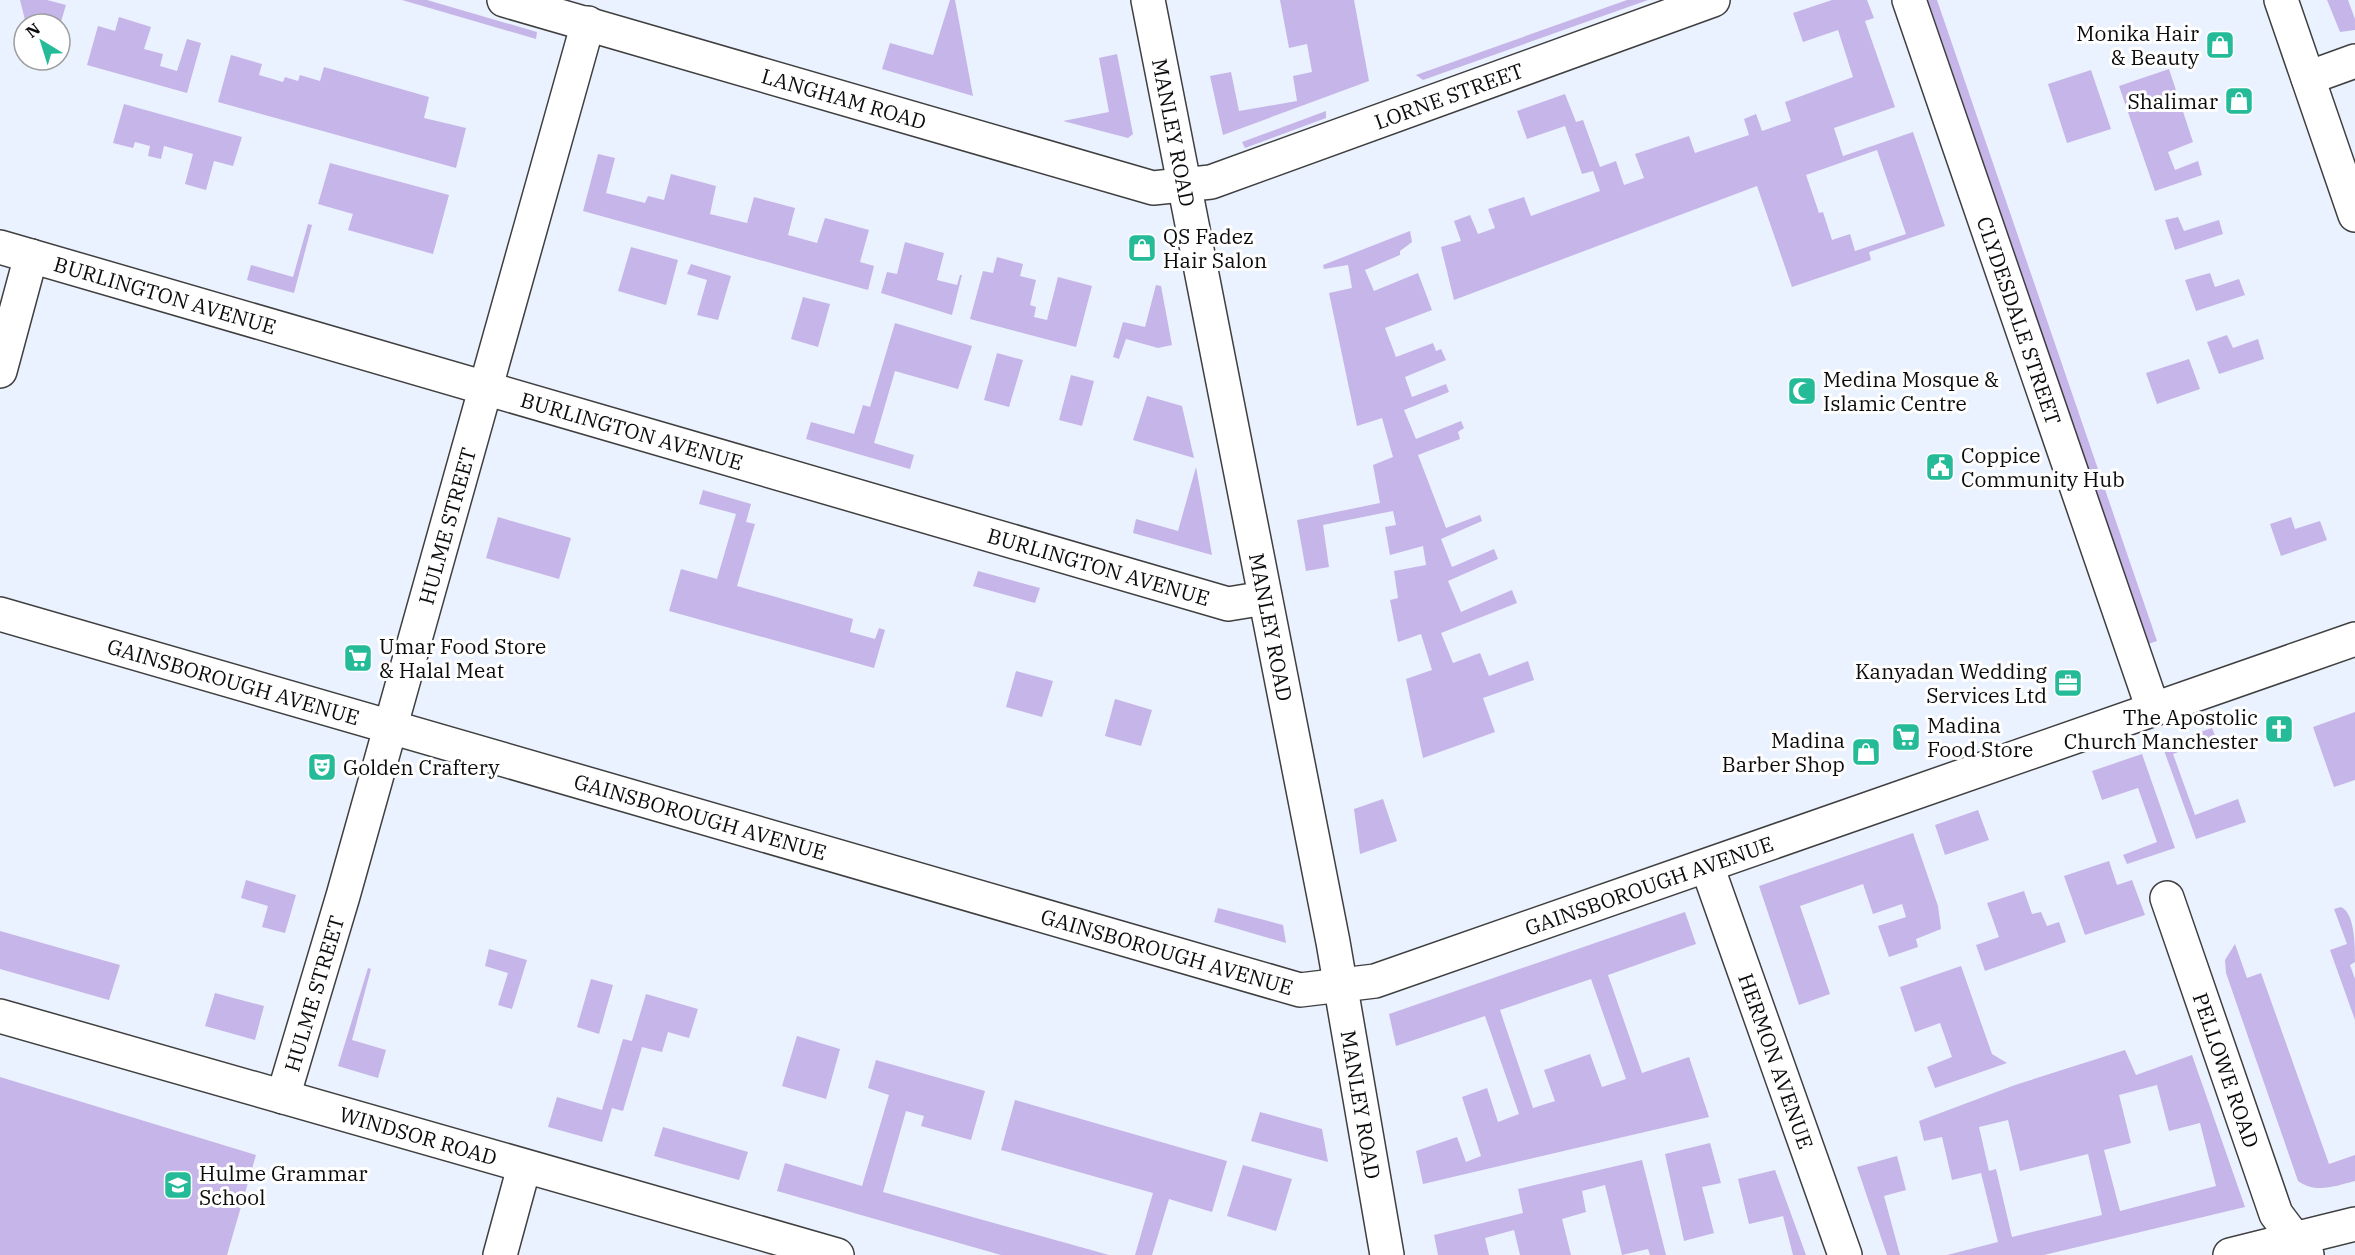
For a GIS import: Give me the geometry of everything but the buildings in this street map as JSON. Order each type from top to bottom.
[{"type":"street","name":"LANGHAM ROAD","points":[[504,0],[1153,188],[1184,185]]},
{"type":"street","name":"MANLEY ROAD","points":[[1148,0],[1341,986],[1387,1255]]},
{"type":"street","name":"LORNE STREET","points":[[1184,185],[1211,182],[1713,0]]},
{"type":"street","name":"CLYDESDALE STREET","points":[[1910,0],[2153,709]]},
{"type":"street","points":[[2280,0],[2355,215]]},
{"type":"street","name":"HULME STREET","points":[[283,1097],[343,896],[485,389],[539,207],[588,23]]},
{"type":"street","points":[[2307,78],[2355,61]]},
{"type":"street","name":"BURLINGTON AVENUE","points":[[0,247],[1228,604],[1265,598]]},
{"type":"street","points":[[0,371],[32,256]]},
{"type":"street","name":"GAINSBOROUGH AVENUE","points":[[0,614],[1300,990],[1375,981],[2355,639]]},
{"type":"street","name":"HERMON AVENUE","points":[[1707,866],[1845,1255]]},
{"type":"street","name":"PELLOWE ROAD","points":[[2167,898],[2276,1214],[2300,1247]]},
{"type":"street","name":"WINDSOR ROAD","points":[[0,1016],[837,1255]]},
{"type":"street","points":[[500,1255],[524,1167]]},
{"type":"street","points":[[2230,1255],[2300,1247],[2355,1224]]},
{"type":"shaded area","points":[[20,0],[47,0],[66,5],[64,12],[23,12]]},
{"type":"shaded area","points":[[402,0],[427,0],[537,32],[536,39]]},
{"type":"shaded area","points":[[950,0],[955,0],[973,96],[882,69],[890,43],[933,55]]},
{"type":"shaded area","points":[[1280,0],[1354,0],[1369,81],[1223,135],[1210,76],[1231,72],[1239,111],[1297,101],[1293,76],[1312,72],[1307,44],[1289,48]]},
{"type":"shaded area","points":[[1627,0],[1648,0],[1423,80],[1416,75]]},
{"type":"shaded area","points":[[1832,0],[1867,0],[1874,18],[1865,21],[1895,107],[1834,128],[1843,156],[1913,132],[1945,226],[1869,252],[1871,260],[1792,287],[1757,186],[1454,300],[1441,247],[1461,241],[1454,221],[1470,215],[1478,234],[1495,228],[1488,209],[1524,197],[1531,216],[1600,191],[1593,171],[1582,174],[1565,126],[1527,139],[1517,111],[1565,94],[1576,122],[1583,120],[1600,167],[1616,161],[1624,185],[1644,178],[1635,154],[1689,136],[1695,153],[1749,135],[1744,119],[1756,114],[1762,131],[1791,121],[1785,102],[1853,77],[1838,30],[1803,42],[1793,13]],"holes":[[[1877,150],[1906,234],[1855,251],[1850,234],[1832,240],[1823,212],[1819,213],[1806,175]]]},
{"type":"shaded area","points":[[1928,0],[1937,0],[2157,641],[2148,644]]},
{"type":"shaded area","points":[[2327,0],[2348,0],[2355,19],[2355,30],[2340,32]]},
{"type":"shaded area","points":[[119,17],[151,27],[144,49],[163,54],[160,66],[177,71],[187,39],[201,43],[187,93],[87,65],[98,26],[115,31]]},
{"type":"shaded area","points":[[1117,54],[1133,134],[1128,138],[1063,121],[1109,112],[1099,58]]},
{"type":"shaded area","points":[[231,55],[262,64],[259,75],[283,82],[285,77],[298,81],[300,75],[320,81],[324,67],[429,97],[424,118],[466,128],[456,168],[218,102]]},
{"type":"shaded area","points":[[2169,69],[2193,142],[2168,152],[2175,170],[2198,161],[2202,175],[2155,191],[2119,86]]},
{"type":"shaded area","points":[[2091,70],[2111,129],[2067,143],[2048,84]]},
{"type":"shaded area","points":[[124,104],[242,137],[233,166],[214,161],[206,190],[185,184],[193,154],[164,146],[161,159],[148,156],[150,146],[135,142],[133,148],[113,143]]},
{"type":"shaded area","points":[[1326,111],[1326,118],[1245,148],[1242,142]]},
{"type":"shaded area","points":[[598,154],[615,158],[606,193],[645,203],[648,196],[664,200],[671,174],[716,186],[710,214],[747,223],[754,197],[795,208],[788,235],[817,243],[825,218],[869,230],[860,262],[874,266],[868,290],[583,211]]},
{"type":"shaded area","points":[[330,163],[449,195],[433,254],[348,230],[353,214],[318,204]]},
{"type":"shaded area","points":[[2178,217],[2184,231],[2219,220],[2223,234],[2175,250],[2165,220]]},
{"type":"shaded area","points":[[308,224],[312,225],[294,293],[247,280],[251,265],[293,277]]},
{"type":"shaded area","points":[[1410,231],[1412,242],[1400,251],[1400,255],[1365,270],[1374,291],[1418,273],[1432,310],[1385,328],[1396,357],[1433,343],[1436,351],[1441,349],[1446,360],[1405,377],[1412,397],[1446,384],[1449,392],[1404,410],[1416,439],[1461,421],[1464,428],[1458,432],[1460,439],[1418,455],[1446,528],[1480,515],[1482,521],[1441,539],[1452,567],[1494,549],[1498,559],[1448,581],[1461,612],[1512,590],[1517,603],[1441,633],[1453,663],[1480,653],[1489,676],[1528,661],[1534,680],[1483,698],[1495,732],[1423,758],[1406,679],[1432,670],[1421,634],[1398,642],[1390,600],[1398,598],[1394,571],[1426,565],[1423,546],[1390,555],[1385,527],[1396,525],[1393,511],[1323,525],[1329,567],[1306,571],[1297,520],[1380,503],[1373,465],[1393,457],[1382,418],[1357,426],[1329,293],[1352,288],[1348,265],[1324,269],[1323,265]]},
{"type":"shaded area","points":[[905,242],[944,253],[937,280],[957,285],[962,275],[952,315],[881,293],[887,272],[897,274]]},
{"type":"shaded area","points":[[631,247],[678,260],[666,305],[618,291]]},
{"type":"shaded area","points":[[997,257],[1023,264],[1020,276],[1036,280],[1030,305],[1036,307],[1034,317],[1047,320],[1058,277],[1092,286],[1076,347],[970,319],[983,271],[993,273]]},
{"type":"shaded area","points":[[691,264],[731,276],[718,320],[697,315],[707,280],[687,274]]},
{"type":"shaded area","points":[[2210,273],[2215,287],[2239,279],[2245,295],[2196,311],[2185,280]]},
{"type":"shaded area","points":[[1156,285],[1161,286],[1172,345],[1158,348],[1126,339],[1119,359],[1113,357],[1123,322],[1145,327]]},
{"type":"shaded area","points":[[803,297],[830,304],[818,347],[791,339]]},
{"type":"shaded area","points":[[895,323],[972,346],[958,389],[895,371],[874,443],[914,455],[910,469],[806,439],[811,422],[854,434],[863,405],[870,407]]},
{"type":"shaded area","points":[[2227,335],[2233,348],[2258,339],[2264,359],[2219,374],[2207,342]]},
{"type":"shaded area","points":[[997,353],[1023,360],[1009,407],[984,400]]},
{"type":"shaded area","points":[[2189,359],[2200,389],[2157,404],[2146,373]]},
{"type":"shaded area","points":[[1071,375],[1094,381],[1082,426],[1059,420]]},
{"type":"shaded area","points":[[1147,396],[1182,406],[1194,458],[1133,440]]},
{"type":"shaded area","points":[[1196,467],[1212,555],[1133,533],[1136,519],[1178,531]]},
{"type":"shaded area","points":[[703,490],[751,504],[746,522],[755,524],[737,586],[853,619],[850,632],[875,639],[879,628],[885,630],[874,668],[669,611],[681,569],[717,579],[736,514],[699,504]]},
{"type":"shaded area","points":[[498,517],[571,538],[559,579],[486,558]]},
{"type":"shaded area","points":[[2291,517],[2295,529],[2320,521],[2327,540],[2281,556],[2270,524]]},
{"type":"shaded area","points":[[978,571],[1040,588],[1035,603],[973,586]]},
{"type":"shaded area","points":[[1016,671],[1053,681],[1042,717],[1006,707]]},
{"type":"shaded area","points":[[1115,699],[1152,710],[1141,746],[1105,736]]},
{"type":"shaded area","points":[[2355,712],[2355,780],[2334,787],[2313,727]]},
{"type":"shaded area","points":[[2212,728],[2216,738],[2173,754],[2195,815],[2238,799],[2246,822],[2196,839],[2162,745]]},
{"type":"shaded area","points":[[2142,754],[2175,848],[2127,864],[2123,855],[2157,842],[2138,788],[2102,800],[2092,771]]},
{"type":"shaded area","points":[[1383,799],[1397,841],[1360,854],[1354,809]]},
{"type":"shaded area","points":[[1978,810],[1989,840],[1945,855],[1935,825]]},
{"type":"shaded area","points":[[1913,833],[1938,906],[1941,929],[1916,939],[1918,947],[1889,957],[1878,926],[1906,917],[1902,904],[1873,914],[1863,884],[1800,906],[1830,994],[1799,1005],[1759,886]]},
{"type":"shaded area","points":[[2109,861],[2117,885],[2132,880],[2145,915],[2085,935],[2064,876]]},
{"type":"shaded area","points":[[246,880],[296,895],[285,933],[262,927],[268,906],[241,898]]},
{"type":"shaded area","points":[[2024,891],[2032,914],[2041,912],[2047,926],[2059,922],[2066,942],[1985,971],[1976,945],[1999,937],[1987,903]]},
{"type":"shaded area","points":[[2341,907],[2349,916],[2353,931],[2355,962],[2350,965],[2355,979],[2355,1020],[2330,950],[2347,944],[2334,909]]},
{"type":"shaded area","points":[[1218,908],[1283,925],[1286,943],[1214,922]]},
{"type":"shaded area","points":[[1685,912],[1696,944],[1608,975],[1642,1073],[1689,1057],[1709,1117],[1423,1184],[1416,1151],[1457,1137],[1466,1162],[1481,1156],[1462,1097],[1487,1088],[1498,1122],[1519,1114],[1485,1016],[1396,1046],[1389,1014]],"holes":[[[1591,979],[1626,1079],[1602,1087],[1590,1054],[1544,1070],[1555,1101],[1533,1108],[1500,1010]]]},
{"type":"shaded area","points":[[0,931],[120,965],[109,1000],[0,969]]},
{"type":"shaded area","points":[[2235,944],[2247,978],[2261,973],[2329,1164],[2355,1155],[2355,1181],[2319,1188],[2298,1181],[2226,973],[2225,960]]},
{"type":"shaded area","points":[[489,949],[527,960],[512,1009],[498,1005],[508,973],[485,966]]},
{"type":"shaded area","points":[[1961,966],[1992,1054],[2007,1063],[1935,1088],[1927,1067],[1952,1057],[1940,1023],[1915,1032],[1900,987]]},
{"type":"shaded area","points":[[368,968],[371,969],[352,1040],[386,1050],[378,1078],[338,1066]]},
{"type":"shaded area","points":[[591,979],[613,985],[599,1034],[577,1027]]},
{"type":"shaded area","points":[[215,993],[264,1006],[255,1040],[205,1026]]},
{"type":"shaded area","points":[[646,994],[698,1009],[689,1038],[668,1032],[662,1052],[642,1047],[623,1111],[612,1108],[602,1142],[548,1127],[557,1097],[602,1110],[623,1039],[632,1041]]},
{"type":"shaded area","points":[[797,1036],[840,1049],[826,1099],[782,1086]]},
{"type":"shaded area","points":[[2125,1050],[2136,1075],[2192,1055],[2245,1207],[2044,1255],[1947,1255],[1998,1242],[1981,1173],[1952,1180],[1942,1137],[1924,1141],[1919,1121],[2015,1085]],"holes":[[[2157,1085],[2169,1131],[2200,1123],[2216,1186],[2120,1211],[2104,1150],[2131,1143],[2119,1095]],[[2008,1120],[2020,1171],[2088,1154],[2102,1215],[2012,1237],[1996,1169],[1989,1171],[1979,1127]]]},
{"type":"shaded area","points":[[876,1060],[985,1091],[971,1140],[921,1126],[924,1116],[906,1111],[883,1192],[1109,1255],[1001,1255],[777,1191],[785,1163],[862,1186],[889,1095],[868,1088]]},
{"type":"shaded area","name":"Hulme Grammar School","points":[[0,1077],[256,1155],[227,1255],[0,1255]]},
{"type":"shaded area","points":[[1015,1100],[1227,1161],[1212,1212],[1169,1199],[1152,1255],[1135,1255],[1153,1193],[1001,1150]]},
{"type":"shaded area","points":[[1260,1112],[1322,1129],[1328,1162],[1251,1141]]},
{"type":"shaded area","points":[[663,1127],[748,1152],[739,1180],[654,1156]]},
{"type":"shaded area","points":[[1710,1143],[1721,1183],[1702,1187],[1714,1233],[1684,1241],[1665,1154]]},
{"type":"shaded area","points":[[1897,1156],[1906,1190],[1884,1196],[1900,1255],[1887,1255],[1857,1167]]},
{"type":"shaded area","points":[[1642,1160],[1666,1255],[1650,1255],[1648,1249],[1622,1255],[1605,1185],[1582,1191],[1586,1212],[1562,1219],[1571,1255],[1520,1255],[1514,1230],[1485,1238],[1489,1255],[1438,1255],[1434,1235],[1523,1213],[1518,1189]]},
{"type":"shaded area","points":[[1243,1165],[1292,1179],[1276,1231],[1227,1216]]},
{"type":"shaded area","points":[[1775,1170],[1806,1255],[1793,1255],[1783,1216],[1749,1224],[1738,1179]]},
{"type":"place","name":"Monika Hair & Beauty","points":[[2220,45]]},
{"type":"place","name":"Shalimar","points":[[2239,101]]},
{"type":"place","name":"QS Fadez Hair Salon","points":[[1142,248]]},
{"type":"place","name":"Medina Mosque & Islamic Centre","points":[[1802,391]]},
{"type":"place","name":"Coppice Community Hub","points":[[1940,467]]},
{"type":"place","name":"Umar Food Store & Halal Meat","points":[[358,658]]},
{"type":"place","name":"Kanyadan Wedding Services Ltd","points":[[2068,683]]},
{"type":"place","name":"The Apostolic Church Manchester","points":[[2279,729]]},
{"type":"place","name":"Madina Food Store","points":[[1906,737]]},
{"type":"place","name":"Madina Barber Shop","points":[[1866,752]]},
{"type":"place","name":"Golden Craftery","points":[[322,767]]},
{"type":"place","name":"Hulme Grammar School","points":[[178,1185]]}]
